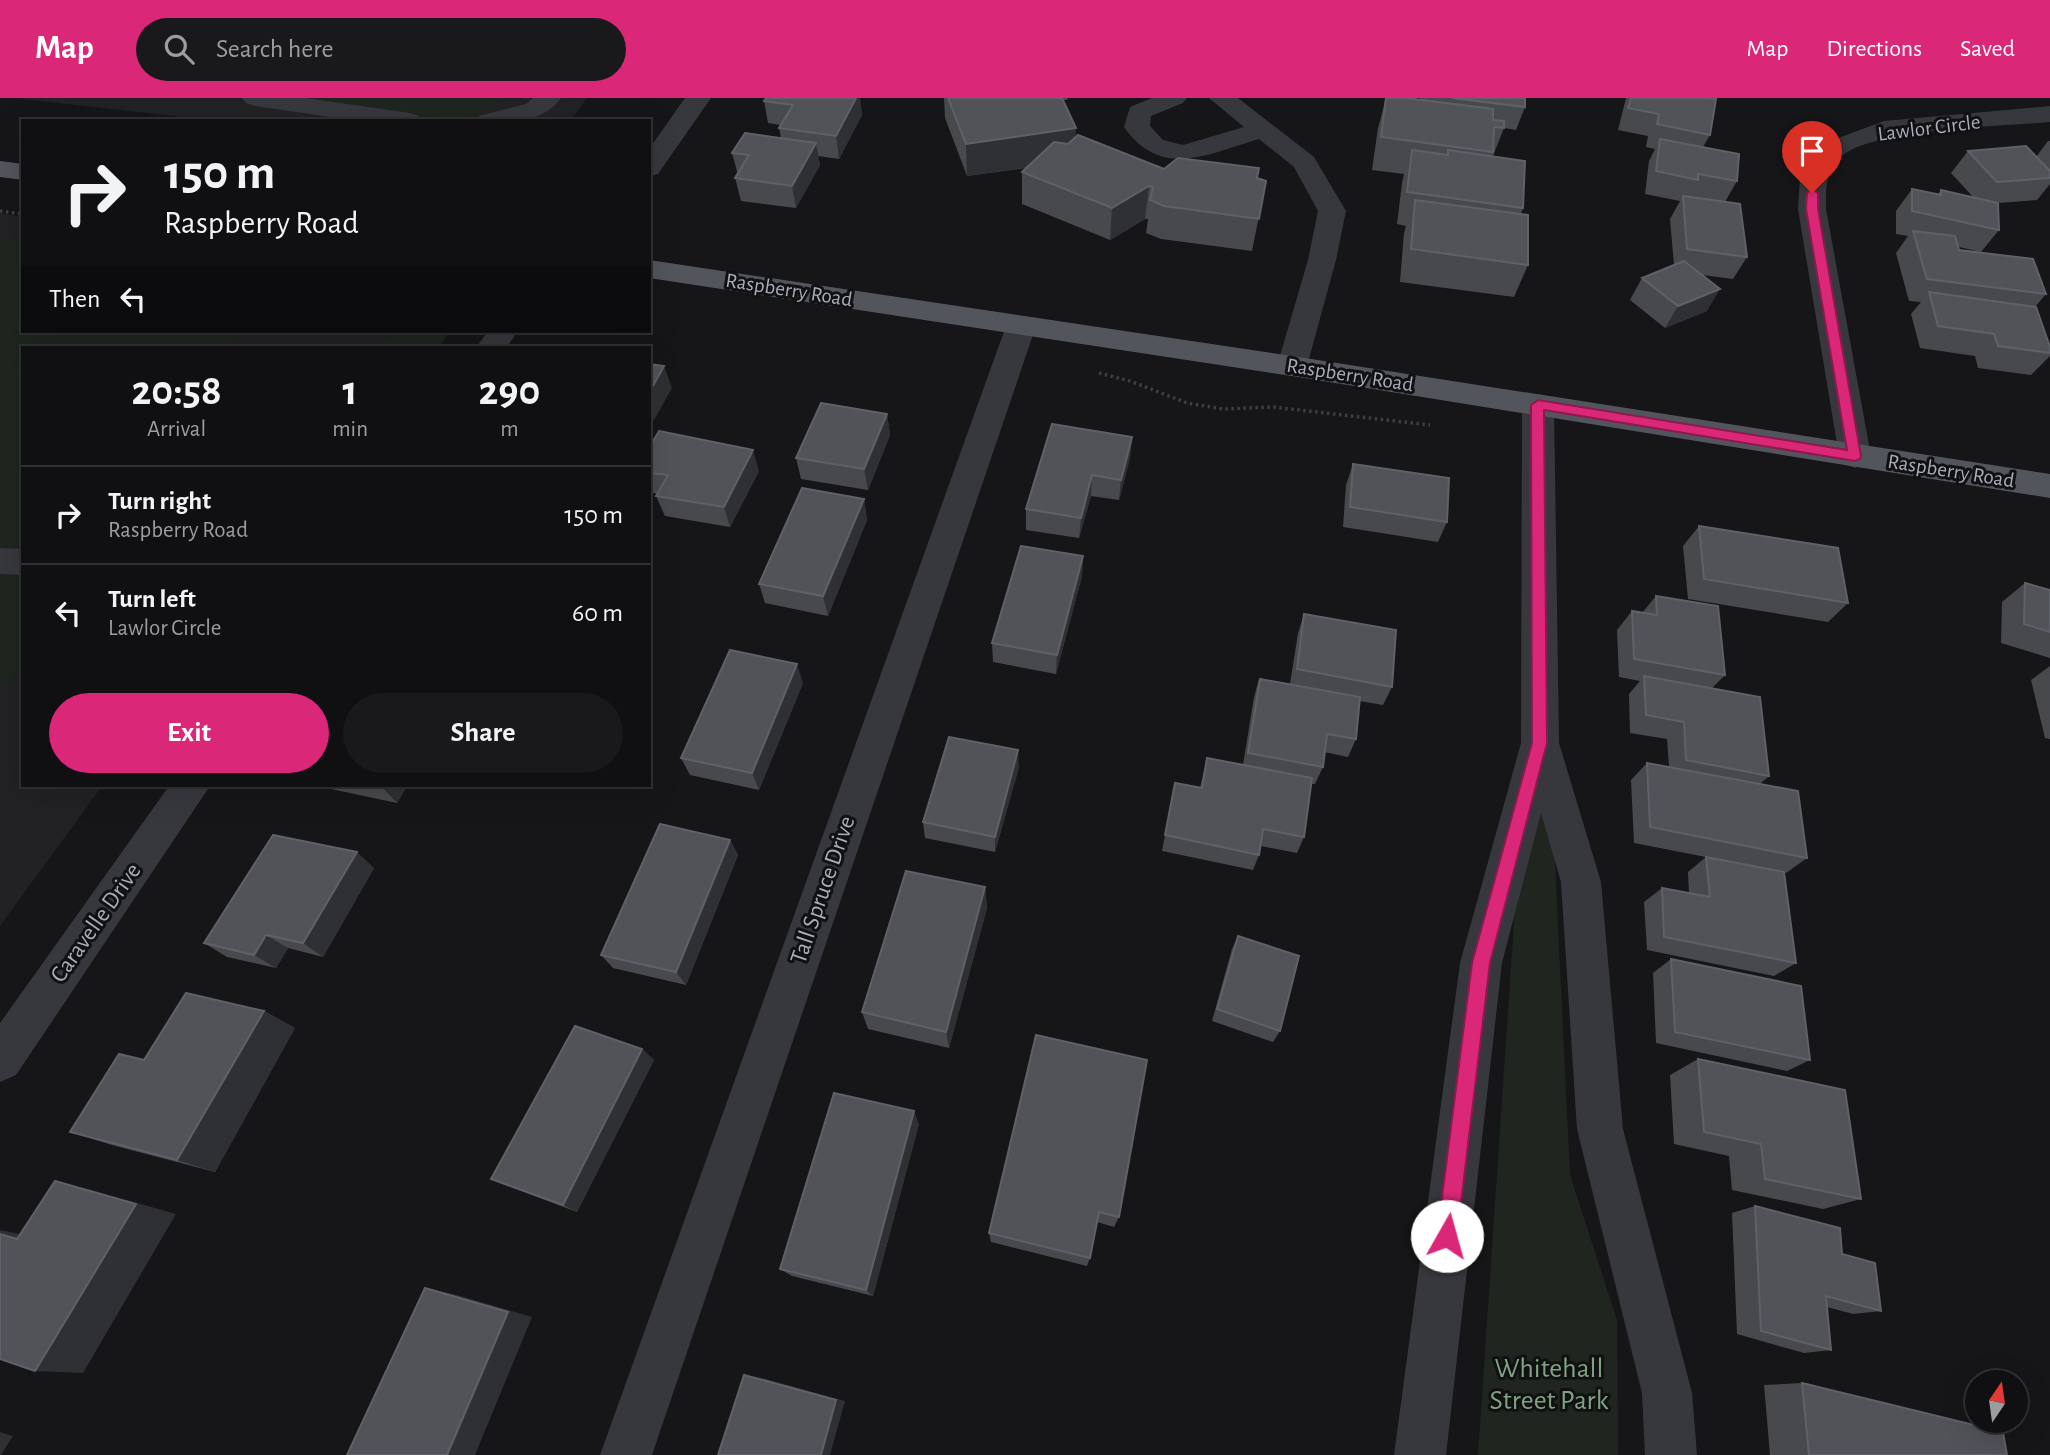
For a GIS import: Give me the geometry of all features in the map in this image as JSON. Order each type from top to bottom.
[{"type":"main road","points":[[0,169],[21,172]]},
{"type":"main road","name":"Raspberry Road","points":[[651,269],[1292,366],[2050,486]]},
{"type":"street","points":[[255,98],[397,119]]},
{"type":"street","points":[[496,119],[535,109],[548,98]]},
{"type":"street","points":[[651,165],[698,98]]},
{"type":"street","points":[[1174,98],[1139,112],[1137,127],[1154,146],[1184,153],[1262,130]]},
{"type":"street","points":[[1240,104],[1262,130],[1305,163],[1332,211],[1322,260],[1292,366]]},
{"type":"street","name":"Lawlor Circle","points":[[1855,456],[1812,209],[1813,177],[1834,149],[1884,129],[2050,114]]},
{"type":"street","name":"Tall Spruce Drive","points":[[626,1455],[1021,326]]},
{"type":"street","points":[[1420,1455],[1481,963],[1540,743],[1538,405]]},
{"type":"street","points":[[0,561],[21,562]]},
{"type":"street","points":[[1540,743],[1581,882],[1600,1129],[1667,1393],[1671,1455]]},
{"type":"street","name":"Caravelle Drive","points":[[0,1060],[190,787]]},
{"type":"path","points":[[0,211],[21,214]]},
{"type":"path","points":[[1093,372],[1130,381],[1187,403],[1223,410],[1273,407],[1441,426]]},
{"type":"shaded area","points":[[13,98],[587,98],[571,119],[200,119]]},
{"type":"shaded area","points":[[0,213],[21,217],[21,333],[429,333],[420,346],[21,346],[21,787],[101,787],[0,926]]},
{"type":"green space","points":[[308,98],[504,98],[463,119]]},
{"type":"green space","points":[[0,237],[21,241],[21,333],[248,333],[206,346],[21,346],[21,673],[0,686]]},
{"type":"green space","points":[[410,333],[449,333],[439,346],[362,346]]},
{"type":"green space","name":"Whitehall Street Park","points":[[1534,803],[1553,821],[1570,1175],[1617,1320],[1618,1455],[1478,1455],[1520,834]]},
{"type":"building","points":[[766,98],[856,98],[836,136],[779,128],[793,105],[764,101]]},
{"type":"building","points":[[948,98],[1062,98],[1076,128],[966,144]]},
{"type":"building","points":[[1386,98],[1493,109],[1493,120],[1504,121],[1504,128],[1494,127],[1493,152],[1381,137]]},
{"type":"building","points":[[1452,98],[1525,98],[1525,107]]},
{"type":"building","points":[[1631,98],[1716,99],[1710,135],[1657,124],[1659,114],[1628,108]]},
{"type":"building","points":[[745,133],[816,143],[792,186],[735,178],[749,155],[732,153]]},
{"type":"building","points":[[1078,135],[1164,169],[1178,158],[1259,168],[1257,178],[1266,181],[1259,219],[1164,206],[1150,200],[1153,187],[1149,186],[1112,208],[1022,172],[1054,142],[1068,144]]},
{"type":"building","points":[[1660,139],[1739,154],[1737,181],[1698,174],[1698,180],[1656,171]]},
{"type":"building","points":[[2026,146],[2050,171],[2050,178],[1997,182],[1968,151]]},
{"type":"building","points":[[1412,150],[1448,155],[1448,150],[1525,161],[1523,208],[1407,192]]},
{"type":"building","points":[[1912,189],[1941,195],[1941,190],[1998,203],[1999,230],[1912,211]]},
{"type":"building","points":[[1683,196],[1740,204],[1747,257],[1687,249]]},
{"type":"building","points":[[1415,200],[1528,215],[1528,265],[1411,249]]},
{"type":"building","points":[[1913,231],[1955,236],[1959,250],[2033,259],[2046,294],[1927,279]]},
{"type":"building","points":[[1684,261],[1720,289],[1678,306],[1642,278]]},
{"type":"building","points":[[1929,292],[2036,307],[2050,353],[1998,346],[1994,334],[1938,326]]},
{"type":"building","points":[[651,364],[664,366],[651,389]]},
{"type":"building","points":[[821,403],[887,414],[864,469],[796,458]]},
{"type":"building","points":[[1052,424],[1132,437],[1121,480],[1092,475],[1081,518],[1026,509]]},
{"type":"building","points":[[659,431],[753,450],[724,507],[656,496],[668,475],[651,473],[651,445]]},
{"type":"building","points":[[1353,464],[1449,478],[1447,522],[1350,507]]},
{"type":"building","points":[[802,488],[864,499],[823,596],[759,584]]},
{"type":"building","points":[[1699,526],[1838,548],[1848,603],[1704,579]]},
{"type":"building","points":[[1021,546],[1083,556],[1057,655],[992,643]]},
{"type":"building","points":[[2025,583],[2050,590],[2050,632],[2024,624]]},
{"type":"building","points":[[1656,596],[1718,606],[1725,675],[1634,659],[1632,611],[1657,615]]},
{"type":"building","points":[[1304,614],[1396,630],[1392,687],[1297,669]]},
{"type":"building","points":[[730,650],[797,664],[752,773],[681,758]]},
{"type":"building","points":[[1644,676],[1760,697],[1769,776],[1686,760],[1684,722],[1646,715]]},
{"type":"building","points":[[1260,679],[1360,697],[1356,739],[1327,734],[1323,767],[1248,753]]},
{"type":"building","points":[[949,737],[1018,750],[995,837],[923,822]]},
{"type":"building","points":[[1207,758],[1312,778],[1304,837],[1263,829],[1259,855],[1165,835],[1175,783],[1202,788]]},
{"type":"building","points":[[1647,763],[1798,791],[1807,858],[1650,827]]},
{"type":"building","points":[[660,824],[730,840],[676,972],[601,955]]},
{"type":"building","points":[[273,835],[357,852],[303,943],[266,935],[254,955],[204,943]]},
{"type":"building","points":[[1706,857],[1784,872],[1796,963],[1664,937],[1662,888],[1710,897]]},
{"type":"building","points":[[906,871],[985,887],[946,1032],[862,1012]]},
{"type":"building","points":[[1238,936],[1299,956],[1280,1031],[1217,1009]]},
{"type":"building","points":[[1671,959],[1801,986],[1810,1060],[1675,1032]]},
{"type":"building","points":[[186,993],[264,1011],[177,1160],[70,1132],[119,1054],[144,1060]]},
{"type":"building","points":[[575,1026],[642,1049],[563,1205],[491,1179]]},
{"type":"building","points":[[1036,1035],[1147,1060],[1119,1217],[1099,1212],[1090,1258],[989,1233]]},
{"type":"building","points":[[1698,1059],[1845,1090],[1861,1199],[1765,1179],[1761,1144],[1704,1132]]},
{"type":"building","points":[[834,1093],[914,1111],[866,1290],[780,1269]]},
{"type":"building","points":[[55,1181],[136,1204],[35,1371],[0,1359],[0,1234],[17,1239]]},
{"type":"building","points":[[1755,1206],[1840,1228],[1842,1254],[1875,1263],[1881,1311],[1826,1296],[1831,1350],[1761,1331]]},
{"type":"building","points":[[425,1288],[508,1312],[447,1455],[347,1455]]},
{"type":"building","points":[[744,1375],[836,1400],[821,1455],[718,1455]]},
{"type":"building","points":[[1802,1383],[1965,1423],[1965,1433],[2003,1433],[2007,1455],[1809,1455]]},
{"type":"route","points":[[1447,1236],[1481,963],[1540,743],[1538,405],[1855,456],[1812,209],[1812,193]]}]
